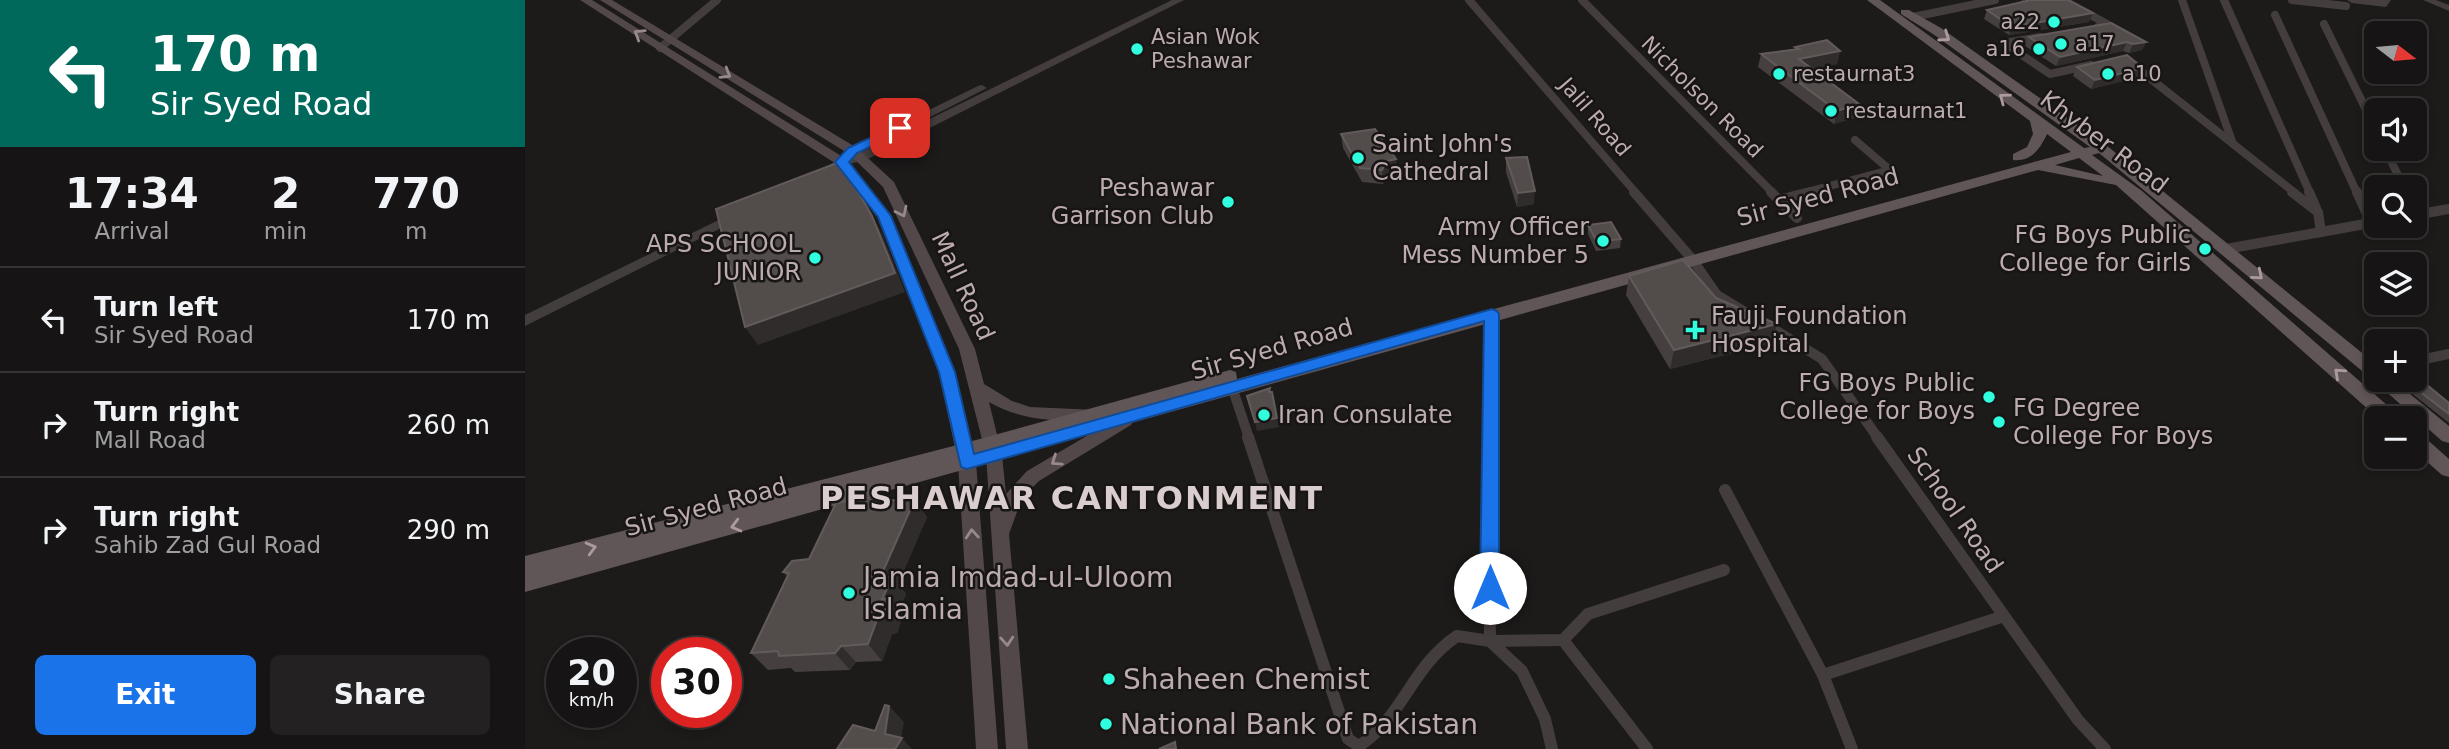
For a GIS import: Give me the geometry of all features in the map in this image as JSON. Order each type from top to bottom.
[{"type":"main road","name":"Mall Road","points":[[585,0],[665,44],[852,157],[889,185],[967,349],[993,448],[1017,749]]},
{"type":"main road","name":"Mall Road","points":[[605,0],[665,44]]},
{"type":"main road","name":"Khyber Road","points":[[1873,0],[2137,194],[2377,406]]},
{"type":"main road","name":"Khyber Road","points":[[1888,0],[1937,31],[2096,144],[2227,248],[2364,364]]},
{"type":"main road","points":[[2018,157],[2033,149],[2040,134],[2036,122]]},
{"type":"main road","points":[[2073,149],[2096,144]]},
{"type":"main road","name":"Sir Syed Road","points":[[993,448],[1137,415],[1492,314],[1797,218],[2018,157],[2073,149]]},
{"type":"main road","name":"Sir Syed Road","points":[[534,572],[966,456],[1093,414],[1688,254],[2033,165],[2073,149]]},
{"type":"main road","name":"Mall Road","points":[[852,157],[884,216],[947,372],[966,456],[987,749]]},
{"type":"main road","points":[[2033,165],[2112,182],[2137,194]]},
{"type":"main road","points":[[977,387],[1005,406],[1020,412],[1041,415],[1093,414]]},
{"type":"main road","name":"Khyber Road","points":[[2397,392],[2449,436]]},
{"type":"main road","points":[[1000,540],[1014,495],[1033,476],[1078,447],[1137,415]]},
{"type":"main road","points":[[2427,451],[2449,470]]},
{"type":"street","points":[[665,44],[717,0]]},
{"type":"street","points":[[818,174],[1162,0]]},
{"type":"street","points":[[852,157],[1179,0]]},
{"type":"street","name":"Jalil Road","points":[[1469,0],[1688,254]]},
{"type":"street","name":"Nicholson Road","points":[[1582,0],[1797,218]]},
{"type":"street","points":[[1913,17],[1995,0]]},
{"type":"street","points":[[2063,0],[2109,25],[2083,30]]},
{"type":"street","points":[[2182,0],[2233,144]]},
{"type":"street","points":[[2224,0],[2318,212],[2321,232]]},
{"type":"street","points":[[2292,0],[2346,6]]},
{"type":"street","points":[[2428,0],[2449,8]]},
{"type":"street","points":[[2275,15],[2364,202]]},
{"type":"street","points":[[2324,24],[2364,106]]},
{"type":"street","points":[[2057,34],[2004,43],[2050,74],[2099,63]]},
{"type":"street","points":[[2124,57],[2318,212]]},
{"type":"street","points":[[1779,200],[1890,170],[1855,140]]},
{"type":"street","points":[[2427,212],[2449,209]]},
{"type":"street","points":[[526,320],[745,211]]},
{"type":"street","points":[[2227,248],[2364,225]]},
{"type":"street","name":"School Road","points":[[1688,254],[1717,295],[1822,359],[2078,720],[2105,749]]},
{"type":"street","points":[[1492,314],[1489,429],[1490,641],[1522,671],[1545,719],[1552,749]]},
{"type":"street","points":[[2427,359],[2449,354]]},
{"type":"street","points":[[1232,387],[1348,739],[1359,746],[1381,731],[1414,677],[1441,645],[1457,636],[1490,641],[1563,640],[1588,614],[1724,570]]},
{"type":"street","points":[[1725,490],[1823,676],[1852,749]]},
{"type":"street","points":[[1823,676],[2004,616]]},
{"type":"street","points":[[1563,640],[1647,749]]},
{"type":"building","points":[[2026,0],[2068,0],[2093,13],[2012,27],[1987,10]]},
{"type":"building","points":[[2111,23],[2146,42],[2127,42],[2060,57],[2029,37]]},
{"type":"building","points":[[1827,40],[1840,51],[1799,59],[1859,104],[1837,111],[1761,54],[1799,49],[1795,47]]},
{"type":"building","points":[[2127,55],[2143,68],[2095,80],[2077,67]]},
{"type":"building","points":[[1375,129],[1396,159],[1387,161],[1382,170],[1360,168],[1341,134]]},
{"type":"building","points":[[1527,157],[1535,191],[1518,193],[1506,158]]},
{"type":"building","name":"APS SCHOOL JUNIOR","points":[[837,163],[855,186],[872,216],[895,273],[745,327],[716,209]]},
{"type":"building","points":[[1611,222],[1621,239],[1597,242],[1588,225]]},
{"type":"building","points":[[1683,260],[1716,298],[1777,324],[1674,350],[1629,276]]},
{"type":"building","points":[[2427,385],[2449,403],[2449,414],[2421,392],[2427,392]]},
{"type":"building","points":[[1270,388],[1277,418],[1255,422],[1247,396]]},
{"type":"building","name":"Jamia Imdad-ul-Uloom Islamia","points":[[882,495],[880,501],[915,499],[880,578],[893,577],[882,599],[890,598],[884,615],[878,617],[868,644],[841,646],[835,653],[779,656],[778,651],[751,653],[789,573],[783,572],[792,561],[809,559],[836,503]]},
{"type":"building","points":[[885,705],[889,706],[885,734],[902,738],[895,749],[837,749],[853,725],[875,731]]},
{"type":"building","points":[[1175,742],[1176,749],[1159,749]]},
{"type":"place","name":"a22","points":[[2054,22]]},
{"type":"place","name":"a17","points":[[2061,44]]},
{"type":"place","name":"Asian Wok Peshawar","points":[[1137,49]]},
{"type":"place","name":"a16","points":[[2039,49]]},
{"type":"place","name":"restaurnat3","points":[[1779,74]]},
{"type":"place","name":"a10","points":[[2108,74]]},
{"type":"place","name":"restaurnat1","points":[[1831,111]]},
{"type":"place","name":"Saint John's Cathedral","points":[[1358,158]]},
{"type":"place","name":"Peshawar Garrison Club","points":[[1228,202]]},
{"type":"place","name":"Army Officer Mess Number 5","points":[[1603,241]]},
{"type":"place","name":"FG Boys Public College for Girls","points":[[2205,249]]},
{"type":"place","name":"APS SCHOOL JUNIOR","points":[[815,258]]},
{"type":"place","name":"Fauji Foundation Hospital","points":[[1695,330]]},
{"type":"place","name":"FG Boys Public College for Boys","points":[[1989,397]]},
{"type":"place","name":"Iran Consulate","points":[[1264,415]]},
{"type":"place","name":"FG Degree College For Boys","points":[[1999,422]]},
{"type":"place","name":"Jamia Imdad-ul-Uloom Islamia","points":[[849,593]]},
{"type":"place","name":"Shaheen Chemist","points":[[1109,679]]},
{"type":"place","name":"National Bank of Pakistan","points":[[1106,724]]},
{"type":"district","name":"PESHAWAR CANTONMENT","points":[[1072,498]]},
{"type":"route","points":[[900,128],[853,151],[842,162],[884,216],[947,372],[967,462],[1492,314],[1489,429],[1490,588]]}]
